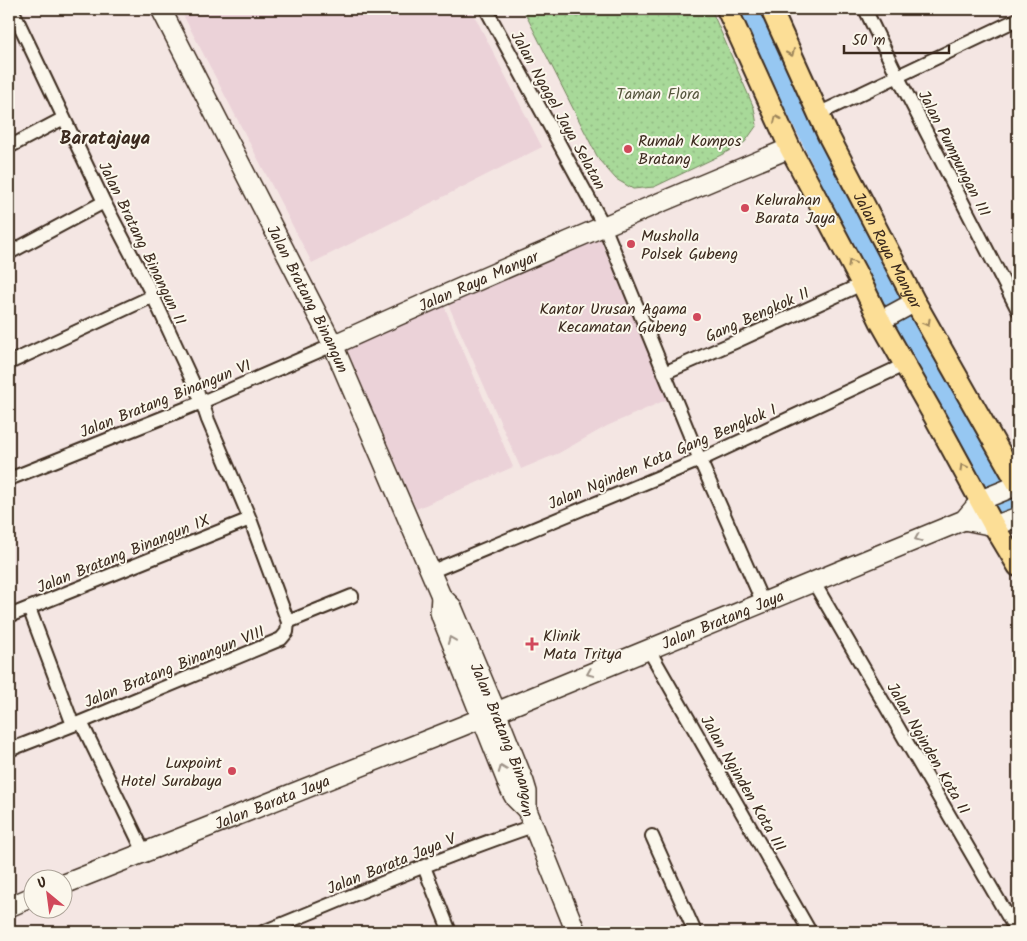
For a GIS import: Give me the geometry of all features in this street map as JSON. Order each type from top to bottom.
[{"type":"main road","name":"Jalan Raya Manyar","points":[[727,9],[790,148],[862,284],[897,312],[904,365],[934,416],[1005,490]]},
{"type":"main road","name":"Jalan Raya Manyar","points":[[771,9],[828,135],[897,312],[1005,490],[994,526],[1018,566]]},
{"type":"street","name":"Jalan Bratang Binangun II","points":[[12,9],[14,26],[64,118],[104,202],[153,296],[202,402]]},
{"type":"street","name":"Jalan Bratang Binangun","points":[[161,9],[333,346],[430,572],[441,596],[452,607],[489,715],[510,789],[530,818],[576,932]]},
{"type":"street","name":"Jalan Ngagel Jaya Selatan","points":[[486,9],[604,226],[700,460],[763,603]]},
{"type":"street","name":"Jalan Pumpungan III","points":[[865,9],[1018,310]]},
{"type":"street","points":[[818,114],[1018,19]]},
{"type":"street","points":[[9,147],[64,118]]},
{"type":"street","name":"Jalan Raya Manyar","points":[[333,346],[416,307],[790,148]]},
{"type":"street","points":[[9,253],[104,202]]},
{"type":"street","name":"Gang Bengkok II","points":[[664,373],[862,284]]},
{"type":"street","points":[[9,364],[153,296]]},
{"type":"street","name":"Jalan Bratang Binangun VI","points":[[9,479],[202,402],[333,346]]},
{"type":"street","name":"Jalan Nginden Kota Gang Bengkok I","points":[[430,572],[700,460],[904,365]]},
{"type":"street","points":[[202,402],[250,519],[288,622],[352,596]]},
{"type":"street","name":"Jalan Bratang Jaya","points":[[489,715],[964,520],[1005,490]]},
{"type":"street","points":[[964,520],[994,526],[1018,517]]},
{"type":"street","name":"Jalan Bratang Binangun IX","points":[[9,616],[250,519]]},
{"type":"street","name":"Jalan Nginden Kota II","points":[[814,581],[1017,932]]},
{"type":"street","points":[[29,608],[35,628],[77,723],[144,852]]},
{"type":"street","name":"Jalan Bratang Binangun VIII","points":[[9,750],[281,639],[287,632],[288,622]]},
{"type":"street","name":"Jalan Nginden Kota III","points":[[649,650],[810,932]]},
{"type":"street","name":"Jalan Barata Jaya","points":[[72,881],[489,715]]},
{"type":"street","name":"Jalan Barata Jaya V","points":[[263,932],[504,836],[530,818]]},
{"type":"street","points":[[652,836],[695,932]]},
{"type":"street","points":[[424,867],[450,932]]},
{"type":"street","points":[[9,907],[22,901]]},
{"type":"shaded area","points":[[180,9],[471,9],[542,147],[312,263]]},
{"type":"shaded area","points":[[600,239],[668,399],[607,426],[559,453],[521,469],[448,304]]},
{"type":"shaded area","points":[[442,301],[513,467],[416,509],[344,343]]},
{"type":"green space","name":"Taman Flora","points":[[523,9],[711,9],[754,108],[757,125],[745,142],[721,155],[654,187],[633,189],[616,179],[599,160]]},
{"type":"waterway","points":[[750,9],[904,322],[1013,512],[1018,510]]},
{"type":"place","name":"Rumah Kompos Bratang","points":[[628,149]]},
{"type":"place","name":"Kelurahan Barata Jaya","points":[[745,208]]},
{"type":"place","name":"Musholla Polsek Gubeng","points":[[631,244]]},
{"type":"place","name":"Kantor Urusan Agama Kecamatan Gubeng","points":[[697,317]]},
{"type":"place","name":"Klinik Mata Tritya","points":[[532,644]]},
{"type":"place","name":"Luxpoint Hotel Surabaya","points":[[232,771]]},
{"type":"district","name":"Baratajaya","points":[[105,137]]}]
